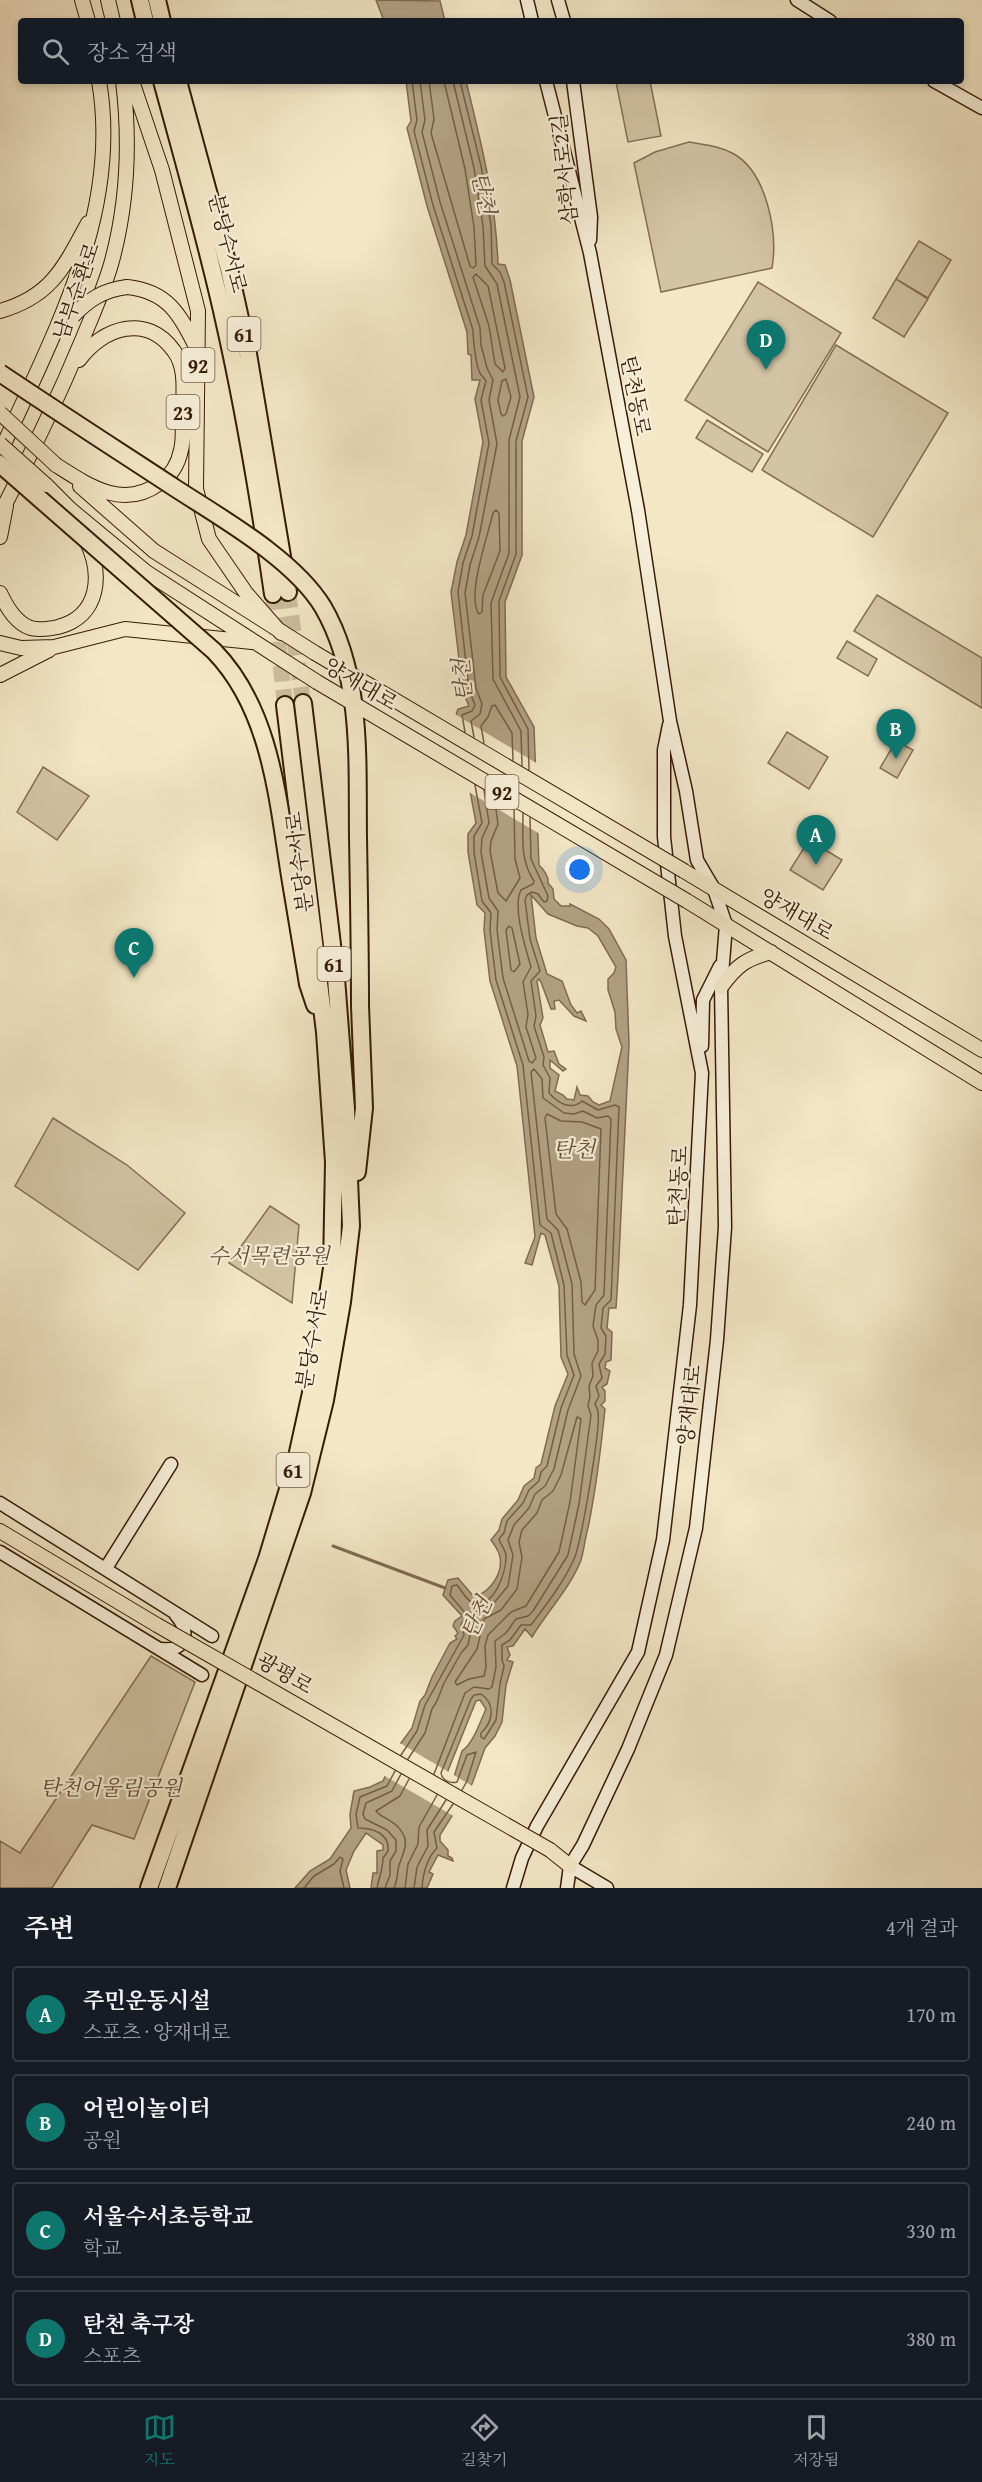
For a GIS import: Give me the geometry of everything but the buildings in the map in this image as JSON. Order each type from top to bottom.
[{"type":"highway","points":[[140,0],[144,18]]},
{"type":"highway","points":[[157,0],[161,18]]},
{"type":"highway","name":"분당수서로","points":[[163,84],[196,203],[225,324],[263,525],[281,593],[248,354],[229,269],[179,84]]},
{"type":"highway","points":[[0,373],[234,527],[296,574],[322,606],[339,641],[350,676],[354,705],[358,801],[360,1006],[364,1108],[351,1226]]},
{"type":"highway","points":[[0,464],[214,651],[237,678],[249,698],[262,730],[270,762],[308,984],[325,1032]]},
{"type":"highway","name":"분당수서로","points":[[166,1888],[302,1493],[325,1400],[342,1302],[351,1226],[346,1109],[336,978],[303,703]]},
{"type":"highway","name":"분당수서로","points":[[149,1888],[267,1558],[295,1466],[318,1361],[332,1268],[334,1162],[325,1032],[285,705]]},
{"type":"main road","points":[[82,0],[87,18]]},
{"type":"main road","points":[[108,0],[112,18]]},
{"type":"main road","name":"남부순환로","points":[[0,453],[53,337],[78,276],[91,233],[103,154],[104,120],[99,84]]},
{"type":"main road","name":"남부순환로","points":[[7,501],[68,373],[106,284],[114,256],[127,170],[128,122],[123,84]]},
{"type":"main road","name":"92","points":[[133,84],[162,170],[187,260],[198,311],[196,489],[209,538],[246,593],[281,633]]},
{"type":"main road","points":[[0,311],[16,306],[48,287],[69,257],[96,207]]},
{"type":"main road","points":[[53,337],[94,297],[113,289],[140,288],[163,298],[182,317],[198,352]]},
{"type":"main road","name":"23","points":[[56,465],[91,487],[134,497],[152,489],[172,474],[181,450],[183,370],[175,351],[162,339],[143,328],[120,329],[97,339],[68,373]]},
{"type":"main road","name":"양재대로","points":[[0,413],[154,551],[281,633],[982,1050]]},
{"type":"main road","name":"양재대로","points":[[0,444],[70,509],[146,572],[317,682],[687,901],[982,1083]]},
{"type":"main road","points":[[0,537],[7,501]]},
{"type":"main road","name":"23","points":[[0,514],[7,501]]},
{"type":"main road","points":[[0,593],[11,611],[27,627],[48,630],[66,625],[81,616],[93,598],[97,572],[88,545],[70,509]]},
{"type":"main road","name":"92","points":[[0,643],[21,648],[54,647],[125,629],[257,642]]},
{"type":"main road","points":[[0,675],[54,647]]},
{"type":"main road","points":[[721,987],[733,971],[749,958],[771,952]]},
{"type":"main road","name":"광평로","points":[[0,1531],[157,1625],[550,1850],[570,1866]]},
{"type":"street","points":[[527,0],[531,18]]},
{"type":"street","points":[[558,0],[563,18]]},
{"type":"street","points":[[797,0],[826,18]]},
{"type":"street","name":"탄천동로","points":[[547,84],[590,253],[638,510],[670,721],[686,790],[697,860],[714,889]]},
{"type":"street","name":"삼학사로2길","points":[[573,84],[591,217],[590,253]]},
{"type":"street","points":[[939,84],[982,108]]},
{"type":"street","name":"탄천동로","points":[[513,1888],[522,1858],[537,1826],[638,1652],[663,1540],[690,1305],[702,1073],[675,936],[663,837],[664,750],[670,721]]},
{"type":"street","name":"양재대로","points":[[570,1866],[583,1845],[628,1749],[666,1655],[696,1528],[717,1340],[725,1227],[721,987],[726,925],[714,889]]},
{"type":"street","points":[[702,1073],[703,1000],[722,962]]},
{"type":"street","points":[[106,1568],[171,1464]]},
{"type":"street","points":[[0,1503],[212,1635]]},
{"type":"street","points":[[0,1552],[202,1675]]},
{"type":"street","points":[[160,1649],[176,1648],[183,1642],[185,1633],[184,1624],[169,1607]]},
{"type":"street","points":[[567,1888],[570,1866],[607,1888]]},
{"type":"green space","points":[[616,84],[651,84],[661,136],[628,142]]},
{"type":"green space","points":[[689,142],[729,151],[745,163],[755,175],[768,205],[773,238],[772,268],[661,292],[634,163],[655,152]]},
{"type":"green space","points":[[919,241],[951,260],[928,298],[896,279]]},
{"type":"green space","points":[[896,279],[928,299],[904,337],[873,318]]},
{"type":"green space","points":[[758,282],[841,333],[768,452],[685,400]]},
{"type":"green space","points":[[836,345],[948,413],[873,537],[762,470]]},
{"type":"green space","points":[[707,420],[763,454],[752,472],[696,438]]},
{"type":"green space","points":[[877,595],[982,658],[982,708],[854,631]]},
{"type":"green space","points":[[847,641],[877,659],[868,676],[837,658]]},
{"type":"green space","points":[[787,732],[828,757],[809,789],[768,763]]},
{"type":"green space","points":[[896,741],[913,750],[897,778],[880,768]]},
{"type":"green space","points":[[43,767],[89,796],[57,840],[17,812]]},
{"type":"green space","points":[[809,840],[842,860],[823,890],[790,870]]},
{"type":"green space","points":[[53,1118],[127,1165],[185,1213],[138,1270],[15,1186]]},
{"type":"green space","name":"수서목련공원","points":[[270,1206],[299,1225],[292,1303],[229,1263]]},
{"type":"green space","name":"탄천어울림공원","points":[[151,1656],[195,1682],[134,1839],[92,1825],[52,1888],[0,1888],[0,1841],[20,1853]]},
{"type":"water","points":[[376,0],[440,1],[444,18],[383,18]]},
{"type":"water","name":"탄천","points":[[406,84],[467,84],[491,194],[498,264],[505,265],[510,280],[534,397],[522,441],[522,555],[505,602],[506,677],[534,727],[539,865],[546,873],[548,883],[553,889],[554,899],[561,906],[570,906],[570,904],[599,919],[609,929],[626,960],[629,1044],[618,1277],[616,1308],[609,1308],[607,1328],[612,1332],[611,1360],[606,1362],[605,1368],[610,1371],[607,1384],[602,1387],[605,1391],[605,1401],[601,1405],[605,1409],[600,1454],[581,1560],[571,1580],[532,1637],[525,1629],[513,1646],[507,1647],[510,1655],[507,1660],[513,1662],[506,1685],[502,1722],[495,1736],[485,1748],[472,1784],[440,1835],[440,1841],[448,1850],[448,1856],[453,1861],[438,1855],[429,1872],[433,1874],[427,1888],[371,1888],[373,1873],[377,1873],[377,1851],[383,1850],[383,1845],[366,1833],[354,1851],[346,1870],[350,1888],[295,1888],[310,1871],[330,1859],[351,1828],[350,1814],[354,1791],[383,1781],[401,1743],[412,1728],[420,1701],[432,1677],[450,1643],[457,1639],[455,1636],[458,1633],[453,1626],[455,1621],[462,1616],[443,1595],[448,1580],[458,1578],[474,1597],[486,1591],[495,1580],[500,1560],[499,1553],[491,1540],[499,1530],[502,1519],[518,1500],[524,1486],[534,1478],[536,1468],[541,1464],[555,1406],[568,1374],[561,1357],[559,1286],[545,1235],[541,1233],[532,1265],[525,1263],[535,1237],[517,1066],[490,981],[484,930],[485,913],[477,905],[468,852],[468,834],[476,823],[456,715],[458,709],[469,706],[463,692],[451,592],[457,562],[466,535],[483,442],[475,399],[480,380],[472,380],[467,332],[427,206],[407,128],[411,121]],"holes":[[[531,895],[548,914],[588,928],[598,936],[616,967],[608,979],[608,990],[622,1047],[610,1101],[599,1105],[588,1096],[580,1095],[577,1087],[574,1100],[567,1099],[555,1091],[559,1075],[550,1068],[550,1060],[563,1071],[566,1069],[559,1064],[554,1051],[548,1052],[540,1025],[543,1018],[537,981],[539,979],[541,982],[551,1009],[555,1009],[554,1001],[559,1000],[574,1016],[586,1021],[581,1011],[577,1013],[571,1005],[562,981],[547,974],[536,938]],[[480,1700],[486,1709],[473,1738],[462,1751],[454,1777],[447,1773],[476,1701]]]},
{"type":"pier","points":[[453,713],[538,764],[540,834],[467,791]]},
{"type":"pier","points":[[398,1742],[474,1787],[455,1817],[383,1775]]},
{"type":"waterway","points":[[333,1546],[445,1588]]},
{"type":"tunnel","points":[[288,592],[303,703]]},
{"type":"tunnel","points":[[273,594],[285,705]]},
{"type":"place","name":"탄천 축구장","points":[[766,370]]},
{"type":"place","name":"어린이놀이터","points":[[896,759]]},
{"type":"place","name":"주민운동시설","points":[[816,865]]},
{"type":"place","name":"서울수서초등학교","points":[[134,978]]}]
